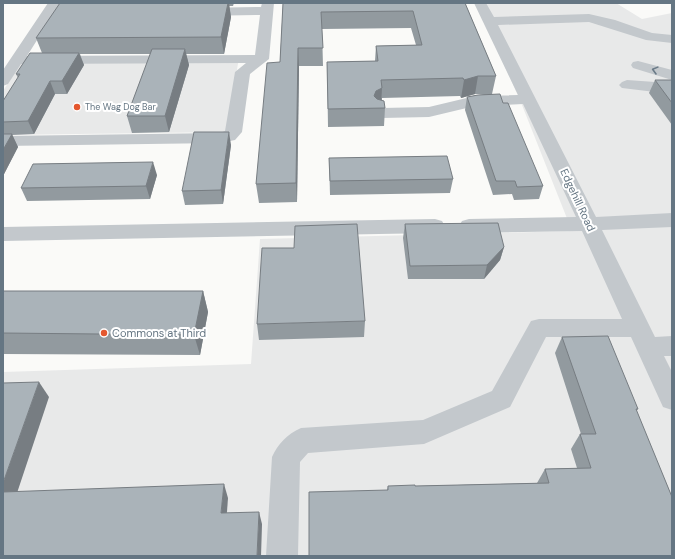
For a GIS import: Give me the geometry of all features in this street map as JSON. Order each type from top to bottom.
[{"type":"street","name":"Edgehill Road","points":[[480,3],[589,223],[672,399]]},
{"type":"street","points":[[186,12],[267,7],[262,59]]},
{"type":"street","points":[[3,82],[50,8],[93,12]]},
{"type":"street","points":[[489,21],[589,18],[602,20],[660,40],[672,39]]},
{"type":"street","points":[[17,60],[262,59]]},
{"type":"street","points":[[3,141],[220,138],[229,136],[233,132],[243,72],[262,59]]},
{"type":"street","points":[[638,65],[672,75]]},
{"type":"street","points":[[627,85],[655,87],[672,86]]},
{"type":"street","points":[[382,113],[429,112],[475,101],[528,99]]},
{"type":"street","points":[[3,234],[589,223],[672,220]]},
{"type":"street","points":[[282,556],[286,457],[301,441],[424,432],[501,399],[539,328],[643,337],[672,346]]},
{"type":"shaded area","points":[[476,3],[616,3],[642,19],[672,13],[672,556],[3,556],[3,372],[251,364],[260,239],[572,231],[520,100]]},
{"type":"shaded area","points":[[239,57],[227,132],[3,135],[3,91],[24,58]]},
{"type":"building","points":[[60,3],[228,3],[221,37],[36,38]]},
{"type":"building","points":[[283,3],[465,3],[496,76],[478,76],[464,80],[463,78],[381,80],[382,88],[376,91],[374,96],[377,99],[384,101],[385,108],[328,109],[327,62],[378,61],[376,46],[422,45],[413,11],[321,12],[323,48],[298,48],[296,183],[256,184],[267,63],[280,62]]},
{"type":"building","points":[[152,49],[185,49],[165,116],[127,116]]},
{"type":"building","points":[[30,53],[79,53],[62,81],[50,81],[28,121],[3,122],[3,101],[20,74],[16,74]]},
{"type":"building","points":[[655,80],[672,80],[672,103]]},
{"type":"building","points":[[500,94],[503,103],[508,103],[543,186],[517,187],[515,181],[496,181],[467,97]]},
{"type":"building","points":[[194,132],[229,132],[221,190],[182,191]]},
{"type":"building","points":[[3,134],[12,134],[3,150]]},
{"type":"building","points":[[447,156],[453,179],[330,181],[329,158]]},
{"type":"building","points":[[153,162],[146,186],[21,188],[33,164]]},
{"type":"building","points":[[498,223],[504,247],[487,265],[410,266],[405,224]]},
{"type":"building","points":[[357,224],[365,321],[257,324],[262,248],[294,248],[295,226]]},
{"type":"building","points":[[3,291],[203,291],[194,335],[3,333]]},
{"type":"building","points":[[608,336],[672,497],[672,556],[309,556],[309,492],[388,490],[388,486],[549,483],[545,469],[591,468],[580,434],[596,434],[562,337]]},
{"type":"building","points":[[39,382],[3,483],[3,383]]},
{"type":"building","points":[[224,484],[221,513],[259,512],[257,556],[3,556],[3,492]]},
{"type":"place","name":"The Wag Dog Bar","points":[[77,107]]},
{"type":"place","name":"Commons at Third","points":[[104,333]]}]
